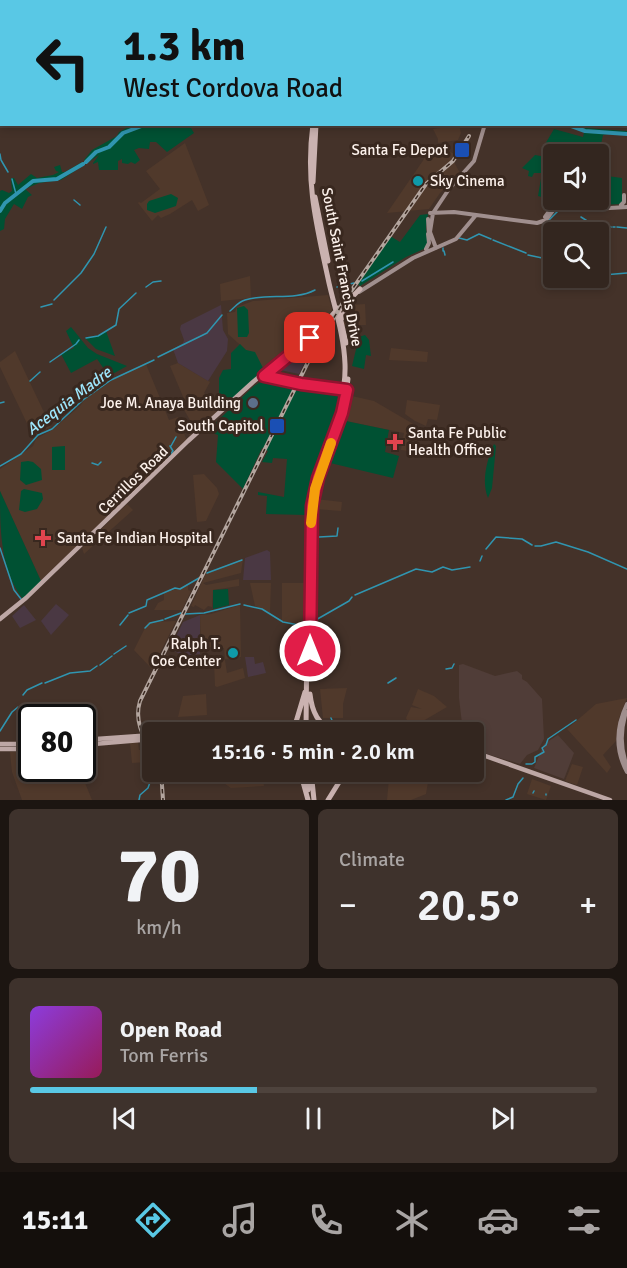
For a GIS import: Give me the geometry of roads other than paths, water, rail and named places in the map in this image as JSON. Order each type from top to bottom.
[{"type":"highway","name":"South Saint Francis Drive","points":[[308,722],[312,508],[318,478],[342,413],[348,359],[343,326],[329,284],[311,192],[309,161],[315,126]]},
{"type":"highway","name":"South Saint Francis Drive","points":[[308,722],[308,508],[314,477],[345,392],[345,357],[314,189],[315,126]]},
{"type":"highway","points":[[317,332],[337,309],[363,288]]},
{"type":"highway","points":[[343,326],[342,315],[354,298]]},
{"type":"highway","points":[[295,722],[307,678]]},
{"type":"highway","points":[[310,693],[315,715],[320,722]]},
{"type":"highway","points":[[303,782],[308,800]]},
{"type":"highway","points":[[308,800],[309,782]]},
{"type":"highway","points":[[311,782],[314,800]]},
{"type":"highway","points":[[328,800],[339,782]]},
{"type":"main road","points":[[435,246],[430,232],[432,212],[448,189],[469,168],[484,126]]},
{"type":"main road","points":[[426,249],[429,243],[427,230],[432,212],[445,191],[473,160]]},
{"type":"main road","points":[[621,205],[624,202],[624,194],[627,206]]},
{"type":"main road","points":[[609,206],[627,206]]},
{"type":"main road","points":[[609,207],[627,206]]},
{"type":"main road","points":[[432,212],[455,209],[501,218]]},
{"type":"main road","points":[[432,212],[460,212],[533,220],[544,218],[551,210]]},
{"type":"main road","points":[[519,219],[542,222],[553,210]]},
{"type":"main road","points":[[460,212],[472,215],[473,219]]},
{"type":"main road","name":"Cerrillos Road","points":[[283,360],[363,288],[459,234],[477,214]]},
{"type":"main road","points":[[427,230],[435,246]]},
{"type":"main road","name":"Cerrillos Road","points":[[388,273],[407,258],[435,246]]},
{"type":"main road","name":"Cerrillos Road","points":[[0,620],[163,465],[263,376],[317,332]]},
{"type":"main road","points":[[263,376],[345,392]]},
{"type":"main road","points":[[627,704],[620,719],[618,736],[620,754],[627,772]]},
{"type":"main road","points":[[627,709],[622,723],[621,737],[627,766]]},
{"type":"main road","points":[[96,739],[142,737]]},
{"type":"main road","points":[[96,743],[142,738]]},
{"type":"main road","points":[[0,746],[18,747]]},
{"type":"main road","points":[[484,757],[515,767]]},
{"type":"main road","points":[[484,757],[602,800]]},
{"type":"main road","points":[[535,774],[610,800]]},
{"type":"waterway","points":[[86,162],[96,152],[109,147],[123,133],[142,126]]},
{"type":"waterway","points":[[571,126],[585,131],[627,134]]},
{"type":"waterway","points":[[0,154],[8,172]]},
{"type":"waterway","points":[[0,211],[5,203],[33,181],[57,179],[83,164]]},
{"type":"waterway","points":[[12,179],[16,194]]},
{"type":"waterway","points":[[74,200],[80,205]]},
{"type":"waterway","points":[[549,220],[558,211]]},
{"type":"waterway","points":[[581,217],[589,222]]},
{"type":"waterway","points":[[54,300],[81,273],[94,254],[106,227]]},
{"type":"waterway","points":[[617,227],[627,228]]},
{"type":"waterway","name":"Acequia Madre","points":[[459,238],[467,240],[479,234],[491,239]]},
{"type":"waterway","name":"Acequia Madre","points":[[493,240],[526,253]]},
{"type":"waterway","points":[[444,251],[445,255]]},
{"type":"waterway","name":"Acequia Madre","points":[[528,255],[543,258]]},
{"type":"waterway","name":"Acequia Madre","points":[[362,281],[393,262]]},
{"type":"waterway","name":"Acequia Madre","points":[[609,274],[627,273]]},
{"type":"waterway","points":[[146,287],[153,282],[161,281]]},
{"type":"waterway","name":"Acequia Madre","points":[[337,287],[354,283]]},
{"type":"waterway","name":"Acequia Madre","points":[[230,311],[245,300],[298,295],[315,290]]},
{"type":"waterway","points":[[86,338],[98,336],[116,325],[119,309],[136,293]]},
{"type":"waterway","points":[[41,307],[52,304]]},
{"type":"waterway","name":"Acequia Madre","points":[[158,357],[207,333],[222,315]]},
{"type":"waterway","points":[[50,362],[79,340]]},
{"type":"waterway","name":"Acequia Madre","points":[[0,466],[21,454],[38,435],[52,429],[83,400],[111,380],[154,360]]},
{"type":"waterway","points":[[30,381],[40,372]]},
{"type":"waterway","points":[[0,403],[4,402]]},
{"type":"waterway","points":[[171,446],[176,437]]},
{"type":"waterway","points":[[168,457],[173,451],[170,446]]},
{"type":"waterway","points":[[92,463],[98,465]]},
{"type":"waterway","points":[[319,537],[337,536],[338,528]]},
{"type":"waterway","points":[[486,549],[496,537],[522,539],[532,545]]},
{"type":"waterway","points":[[535,546],[556,542],[588,552],[627,569]]},
{"type":"waterway","points":[[0,548],[14,590],[21,599]]},
{"type":"waterway","points":[[480,561],[482,556]]},
{"type":"waterway","points":[[207,573],[242,560]]},
{"type":"waterway","points":[[355,595],[416,569],[432,572],[443,567],[452,570],[470,567]]},
{"type":"waterway","points":[[129,613],[146,606],[147,600],[175,588],[180,589],[199,578]]},
{"type":"waterway","points":[[314,621],[352,597]]},
{"type":"waterway","points":[[185,614],[204,613],[240,604]]},
{"type":"waterway","points":[[244,605],[262,609],[283,622],[304,626]]},
{"type":"waterway","points":[[165,619],[181,613]]},
{"type":"waterway","points":[[120,625],[128,615]]},
{"type":"waterway","points":[[145,628],[150,623],[163,620]]},
{"type":"waterway","points":[[114,654],[126,646]]},
{"type":"waterway","points":[[100,665],[112,656]]},
{"type":"waterway","points":[[446,669],[452,668],[454,664]]},
{"type":"waterway","points":[[45,683],[70,673],[90,671],[97,666]]},
{"type":"waterway","points":[[388,683],[396,678]]},
{"type":"waterway","points":[[23,695],[27,690],[42,683]]},
{"type":"waterway","points":[[0,731],[18,707]]},
{"type":"waterway","points":[[331,718],[333,722]]},
{"type":"waterway","points":[[526,764],[535,762],[535,757],[544,752],[542,748],[548,739],[576,720]]},
{"type":"waterway","points":[[506,800],[513,797],[523,778]]},
{"type":"waterway","points":[[139,800],[150,782]]},
{"type":"railway","points":[[142,732],[138,715],[140,701],[312,354],[344,301],[426,184],[453,161],[469,136]]},
{"type":"railway","points":[[162,782],[163,800]]},
{"type":"place","name":"Santa Fe Depot","points":[[462,150]]},
{"type":"place","name":"Sky Cinema","points":[[418,181]]},
{"type":"place","name":"Joe M. Anaya Building","points":[[253,403]]},
{"type":"place","name":"South Capitol","points":[[277,426]]},
{"type":"place","name":"Santa Fe Public Health Office","points":[[395,442]]},
{"type":"place","name":"Santa Fe Indian Hospital","points":[[43,538]]},
{"type":"place","name":"Ralph T. Coe Center","points":[[233,653]]}]
